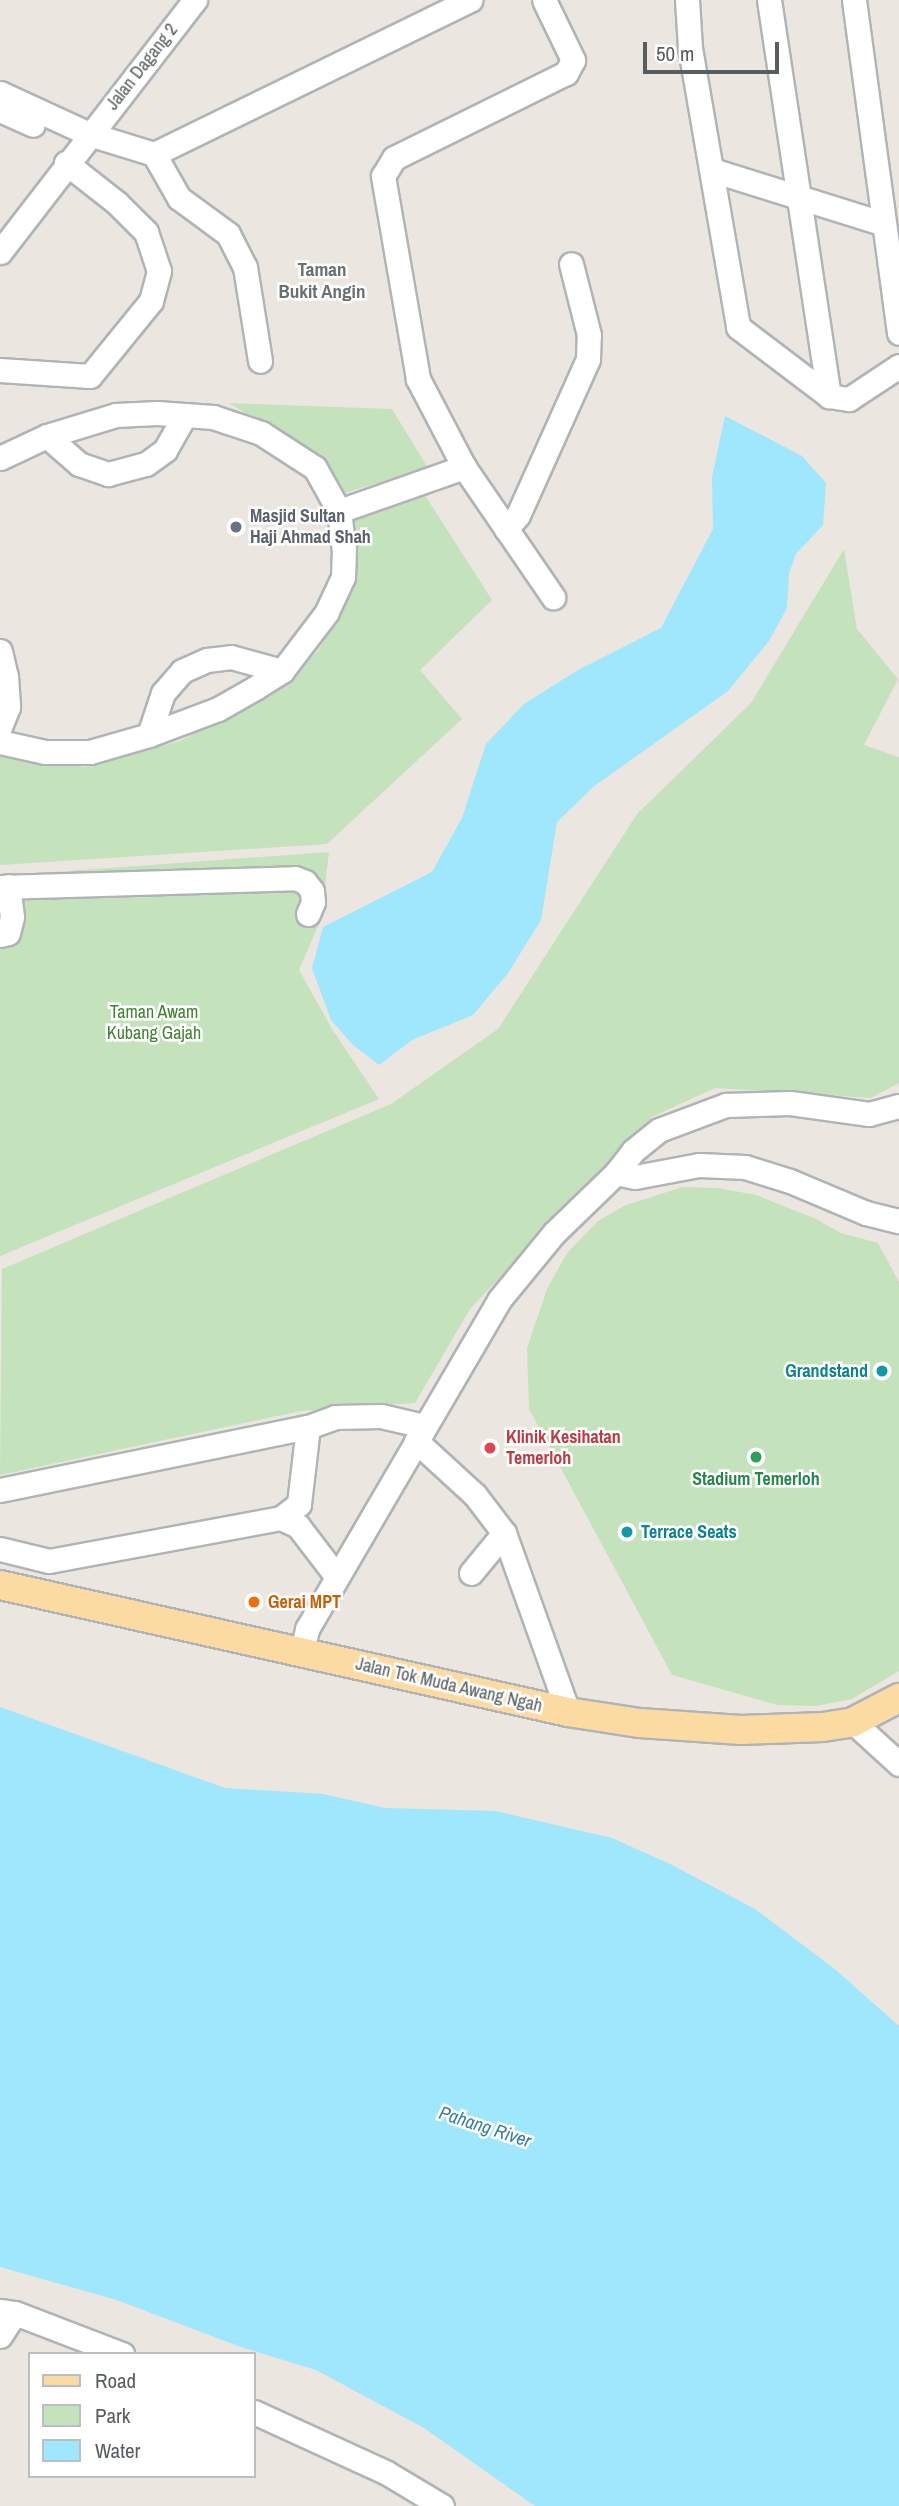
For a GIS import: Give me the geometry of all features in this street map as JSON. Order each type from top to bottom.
[{"type":"main road","name":"Jalan Tok Muda Awang Ngah","points":[[0,1585],[568,1712],[640,1723],[741,1730],[823,1727],[853,1722],[899,1698]]},
{"type":"street","name":"Jalan Dagang 2","points":[[0,252],[10,221],[66,163],[195,0]]},
{"type":"street","points":[[0,110],[85,140],[154,154],[470,0]]},
{"type":"street","points":[[544,0],[573,60],[566,73],[394,158],[383,176],[418,379],[464,467],[553,597]]},
{"type":"street","points":[[687,0],[690,48],[738,327],[829,396],[849,399],[899,366]]},
{"type":"street","points":[[769,0],[829,396]]},
{"type":"street","points":[[854,0],[888,168],[884,224],[899,332]]},
{"type":"street","points":[[0,93],[85,140]]},
{"type":"street","points":[[154,154],[179,198],[228,234],[245,267],[260,361]]},
{"type":"street","points":[[0,370],[90,376],[151,302],[159,271],[146,232],[117,203],[66,163]]},
{"type":"street","points":[[712,170],[884,224]]},
{"type":"street","points":[[506,529],[518,515],[588,359],[589,335],[571,264]]},
{"type":"street","points":[[0,458],[47,436],[116,415],[213,417],[277,441],[315,468],[339,511],[344,549],[343,577],[327,612],[282,671],[218,709],[149,735],[90,752],[45,752],[0,743]]},
{"type":"street","points":[[47,436],[79,464],[96,472],[126,472],[146,464],[165,450],[185,415]]},
{"type":"street","points":[[339,511],[464,467]]},
{"type":"street","points":[[0,651],[6,676],[8,707],[0,727]]},
{"type":"street","points":[[149,735],[163,693],[182,671],[207,660],[231,657],[282,671]]},
{"type":"street","points":[[0,935],[8,933],[12,917],[4,887],[295,878],[306,882],[312,891],[313,902],[308,915]]},
{"type":"street","points":[[302,1651],[307,1629],[499,1300],[554,1233],[616,1173],[633,1151],[659,1130],[726,1105],[790,1103],[869,1114],[899,1105]]},
{"type":"street","points":[[616,1173],[635,1177],[699,1165],[745,1167],[790,1181],[866,1213],[899,1221]]},
{"type":"street","points":[[0,1490],[308,1427],[335,1417],[382,1416],[420,1433],[475,1495],[504,1533],[568,1712]]},
{"type":"street","points":[[0,1549],[49,1561],[281,1518],[299,1504],[308,1427]]},
{"type":"street","points":[[281,1518],[298,1526],[337,1577]]},
{"type":"street","points":[[471,1573],[504,1533]]},
{"type":"street","points":[[29,1591],[49,1561]]},
{"type":"street","points":[[853,1722],[899,1765]]},
{"type":"street","points":[[0,2336],[7,2312],[117,2352]]},
{"type":"street","points":[[256,2413],[387,2473],[442,2506]]},
{"type":"green space","points":[[229,403],[392,409],[428,468],[341,494],[321,459]]},
{"type":"green space","points":[[423,492],[492,600],[420,670],[462,719],[327,844],[0,865],[0,753],[85,767],[180,741],[282,687],[318,651],[353,588],[350,521]]},
{"type":"green space","points":[[844,549],[857,629],[898,679],[864,745],[899,757],[899,1083],[871,1098],[715,1088],[652,1117],[470,1309],[415,1403],[301,1411],[0,1475],[2,1269],[391,1104],[498,1029],[637,814],[751,703]]},
{"type":"green space","name":"Taman Awam Kubang Gajah","points":[[329,852],[321,919],[299,970],[332,1029],[379,1099],[0,1256],[0,876]]},
{"type":"green space","points":[[683,1187],[718,1188],[756,1195],[816,1219],[841,1233],[878,1243],[899,1282],[899,1671],[852,1699],[816,1706],[777,1705],[672,1675],[529,1409],[527,1348],[547,1289],[567,1253],[598,1221],[626,1205]]},
{"type":"water","points":[[725,416],[802,456],[826,483],[823,525],[796,554],[789,573],[787,608],[769,641],[728,691],[593,787],[557,822],[541,920],[508,973],[473,1015],[412,1040],[379,1065],[352,1044],[331,1020],[312,968],[323,927],[432,872],[462,818],[486,744],[524,704],[578,670],[661,628],[713,529],[712,477]]},
{"type":"water","name":"Pahang River","points":[[0,1707],[225,1788],[323,1794],[385,1808],[495,1811],[612,1838],[670,1864],[755,1909],[836,1970],[899,2026],[899,2506],[535,2506],[424,2428],[316,2370],[238,2346],[117,2300],[0,2267]]},
{"type":"place","name":"Masjid Sultan Haji Ahmad Shah","points":[[236,527]]},
{"type":"place","name":"Grandstand","points":[[882,1371]]},
{"type":"place","name":"Klinik Kesihatan Temerloh","points":[[490,1448]]},
{"type":"place","name":"Stadium Temerloh","points":[[756,1457]]},
{"type":"place","name":"Terrace Seats","points":[[627,1532]]},
{"type":"place","name":"Gerai MPT","points":[[254,1602]]},
{"type":"district","name":"Taman Bukit Angin","points":[[322,281]]}]
